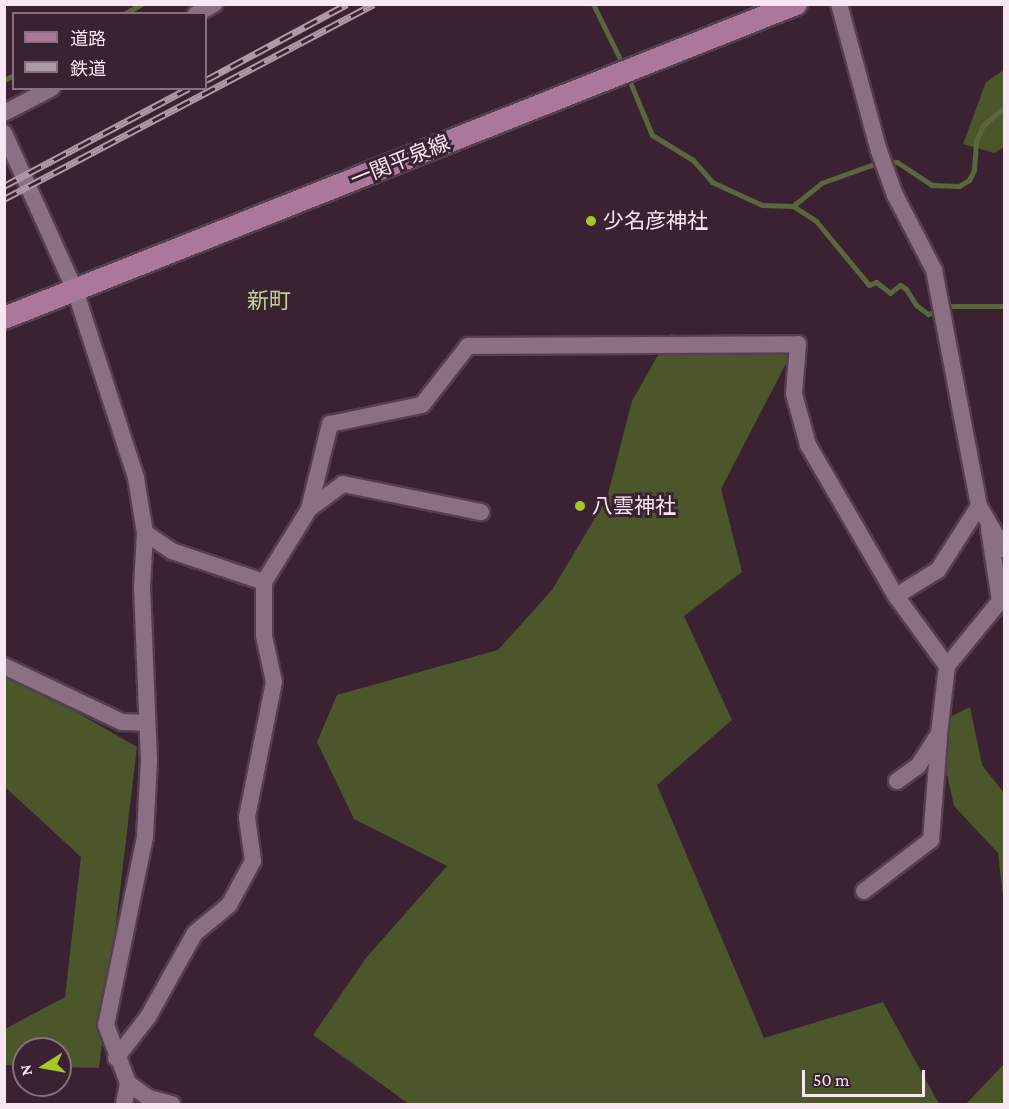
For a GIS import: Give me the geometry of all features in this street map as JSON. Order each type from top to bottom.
[{"type":"main road","name":"一関平泉線","points":[[4,318],[796,4]]},
{"type":"street","points":[[200,12],[214,4]]},
{"type":"street","points":[[839,4],[879,151],[895,195],[934,270],[979,506],[988,525],[1005,549]]},
{"type":"street","points":[[4,113],[48,90]]},
{"type":"street","points":[[4,133],[75,290],[136,478],[145,533],[142,587],[148,676],[145,723],[149,760],[145,837],[106,1025],[116,1058],[128,1083],[149,1098],[172,1104]]},
{"type":"street","points":[[116,1058],[148,1017],[195,933],[229,905],[253,861],[247,817],[274,682],[264,636],[264,582],[309,509],[330,424],[422,405],[468,346],[798,344],[794,394],[808,444],[896,596],[947,666]]},
{"type":"street","points":[[309,509],[343,484],[481,512]]},
{"type":"street","points":[[896,596],[938,570],[979,506]]},
{"type":"street","points":[[864,891],[931,840],[947,666],[1000,601],[988,525]]},
{"type":"street","points":[[145,533],[172,551],[264,582]]},
{"type":"street","points":[[4,666],[122,722],[145,723]]},
{"type":"street","points":[[897,781],[918,766],[939,734]]},
{"type":"street","points":[[124,1104],[128,1083]]},
{"type":"green space","points":[[1004,70],[1004,147],[994,153],[963,144],[986,82]]},
{"type":"green space","points":[[670,334],[792,352],[721,489],[742,572],[684,616],[732,720],[657,785],[764,1038],[883,1002],[939,1104],[409,1104],[313,1035],[366,958],[447,866],[354,819],[317,742],[337,695],[498,650],[552,590],[607,498],[632,401]]},
{"type":"green space","points":[[5,677],[50,697],[137,747],[99,1068],[72,1067],[72,1037],[12,1037],[12,1065],[5,1065],[5,1029],[65,997],[81,857],[5,787]]},
{"type":"green space","points":[[970,707],[982,765],[1004,793],[1004,905],[998,853],[954,806],[936,724]]},
{"type":"green space","points":[[1004,1064],[1004,1104],[966,1104]]},
{"type":"waterway","points":[[127,12],[141,4]]},
{"type":"waterway","points":[[593,4],[623,65]]},
{"type":"waterway","points":[[4,80],[12,76]]},
{"type":"waterway","points":[[628,77],[652,135],[693,160],[712,182],[762,205],[793,206],[821,183],[877,163],[897,162],[932,185],[959,186],[969,180],[974,170],[976,141],[983,125],[1004,108]]},
{"type":"waterway","points":[[793,206],[816,221],[869,285],[876,282],[890,293],[900,285],[906,289],[916,305],[928,314],[951,306],[1004,306]]},
{"type":"railway","points":[[207,79],[347,4]]},
{"type":"railway","points":[[4,199],[374,4]]},
{"type":"railway","points":[[4,186],[185,90]]},
{"type":"place","name":"少名彦神社","points":[[591,221]]},
{"type":"place","name":"八雲神社","points":[[580,506]]},
{"type":"district","name":"新町","points":[[269,301]]}]
